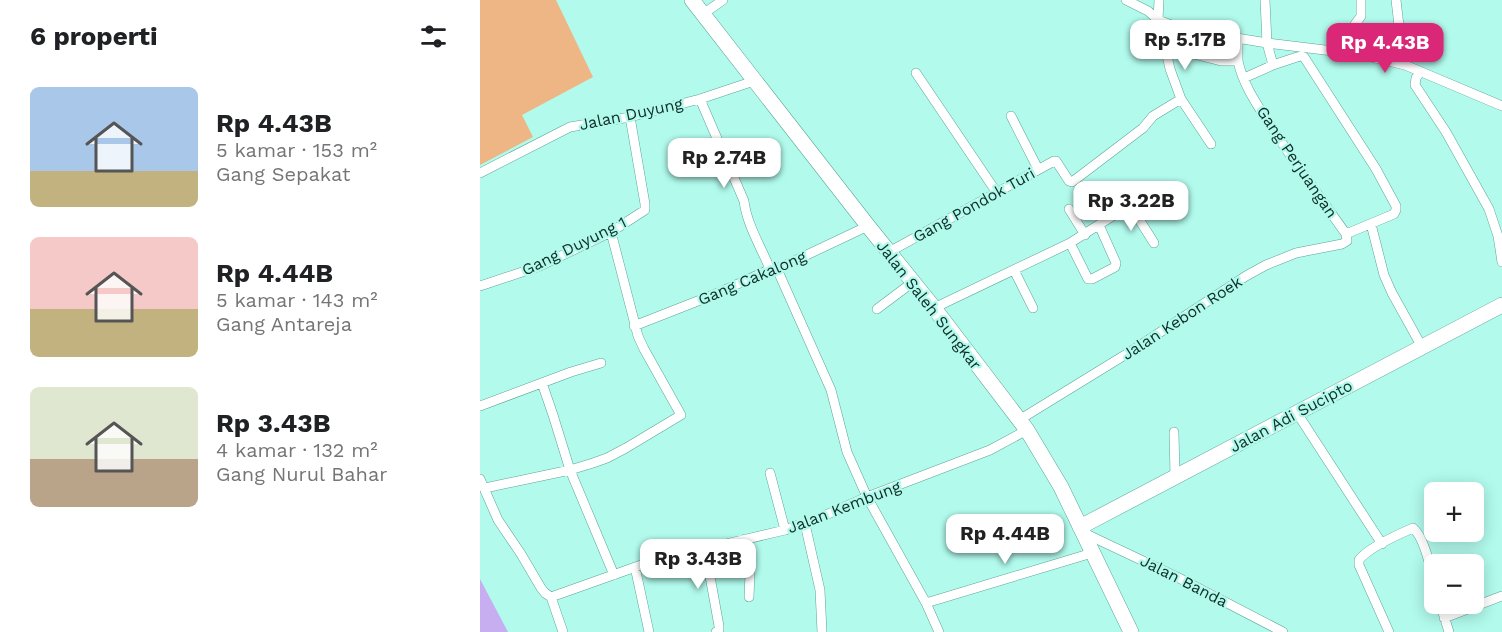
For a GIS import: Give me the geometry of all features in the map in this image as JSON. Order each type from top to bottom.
[{"type":"highway","name":"Jalan Saleh Sungkar","points":[[692,0],[1023,425],[1061,487],[1131,632]]},
{"type":"highway","name":"Jalan Adi Sucipto","points":[[1082,530],[1175,477],[1502,305]]},
{"type":"street","points":[[703,14],[723,0]]},
{"type":"street","points":[[1126,0],[1158,20],[1182,29],[1267,43],[1358,54],[1405,65],[1502,106]]},
{"type":"street","points":[[1158,20],[1159,0]]},
{"type":"street","points":[[1266,0],[1267,43],[1273,65]]},
{"type":"street","points":[[1358,54],[1359,47],[1352,36],[1352,29],[1361,16],[1360,0]]},
{"type":"street","points":[[1393,62],[1392,50],[1401,44],[1396,0]]},
{"type":"street","points":[[1238,38],[1238,61],[1244,78]]},
{"type":"street","points":[[1178,50],[1221,61],[1238,61]]},
{"type":"street","points":[[1167,51],[1170,69],[1181,99],[1210,144]]},
{"type":"street","name":"Gang Perjuangan","points":[[1304,57],[1376,169],[1396,206],[1394,214],[1346,234],[1268,122],[1244,78],[1273,65],[1304,57]]},
{"type":"street","points":[[1420,72],[1415,79],[1416,87],[1446,132],[1489,209],[1498,236],[1502,262]]},
{"type":"street","points":[[916,73],[998,193]]},
{"type":"street","name":"Jalan Duyung","points":[[480,172],[570,128],[630,117],[700,99],[754,81]]},
{"type":"street","points":[[700,99],[744,201],[749,221],[831,390],[847,452],[867,497],[926,603],[939,632]]},
{"type":"street","name":"Gang Pondok Turi","points":[[889,252],[1056,161],[1072,182],[1143,128],[1153,116],[1181,99]]},
{"type":"street","points":[[1011,116],[1038,169]]},
{"type":"street","name":"Gang Duyung 1","points":[[480,286],[540,266],[611,232],[645,210],[630,117]]},
{"type":"street","points":[[934,308],[1070,243],[1130,205],[1152,195],[1170,211]]},
{"type":"street","points":[[1130,205],[1154,243]]},
{"type":"street","points":[[1069,209],[1085,235]]},
{"type":"street","points":[[1371,224],[1384,276],[1422,347]]},
{"type":"street","points":[[1070,243],[1088,279],[1115,267],[1116,263],[1099,225]]},
{"type":"street","name":"Gang Cakalong","points":[[634,326],[718,293],[868,226]]},
{"type":"street","points":[[563,632],[551,597],[541,588],[498,520],[482,484],[570,470],[607,458],[681,415],[644,349],[634,326],[611,232]]},
{"type":"street","name":"Jalan Kebon Roek","points":[[1023,425],[1236,282],[1266,265],[1296,253],[1342,244],[1347,241],[1346,234]]},
{"type":"street","points":[[1014,270],[1033,308]]},
{"type":"street","points":[[877,309],[913,282]]},
{"type":"street","points":[[480,406],[601,363]]},
{"type":"street","points":[[542,383],[570,470],[614,575]]},
{"type":"street","points":[[1298,413],[1382,544]]},
{"type":"street","name":"Jalan Kembung","points":[[551,597],[661,558],[805,524],[867,497],[990,450],[1023,425]]},
{"type":"street","points":[[1174,432],[1175,477]]},
{"type":"street","points":[[770,473],[785,530]]},
{"type":"street","points":[[805,524],[820,590],[822,632]]},
{"type":"street","points":[[1389,632],[1359,560],[1362,556],[1412,528],[1416,529],[1426,554]]},
{"type":"street","name":"Jalan Banda","points":[[1082,530],[1282,632]]},
{"type":"street","points":[[745,539],[750,573],[749,597]]},
{"type":"street","points":[[705,549],[719,626],[716,632]]},
{"type":"street","points":[[926,603],[1092,554]]},
{"type":"street","points":[[635,567],[649,632]]},
{"type":"street","points":[[1444,618],[1502,596]]},
{"type":"street","points":[[1443,614],[1449,632]]},
{"type":"shaded area","points":[[480,0],[556,0],[593,77],[522,115],[533,137],[480,165]]},
{"type":"shaded area","points":[[480,579],[508,632],[480,632]]}]
